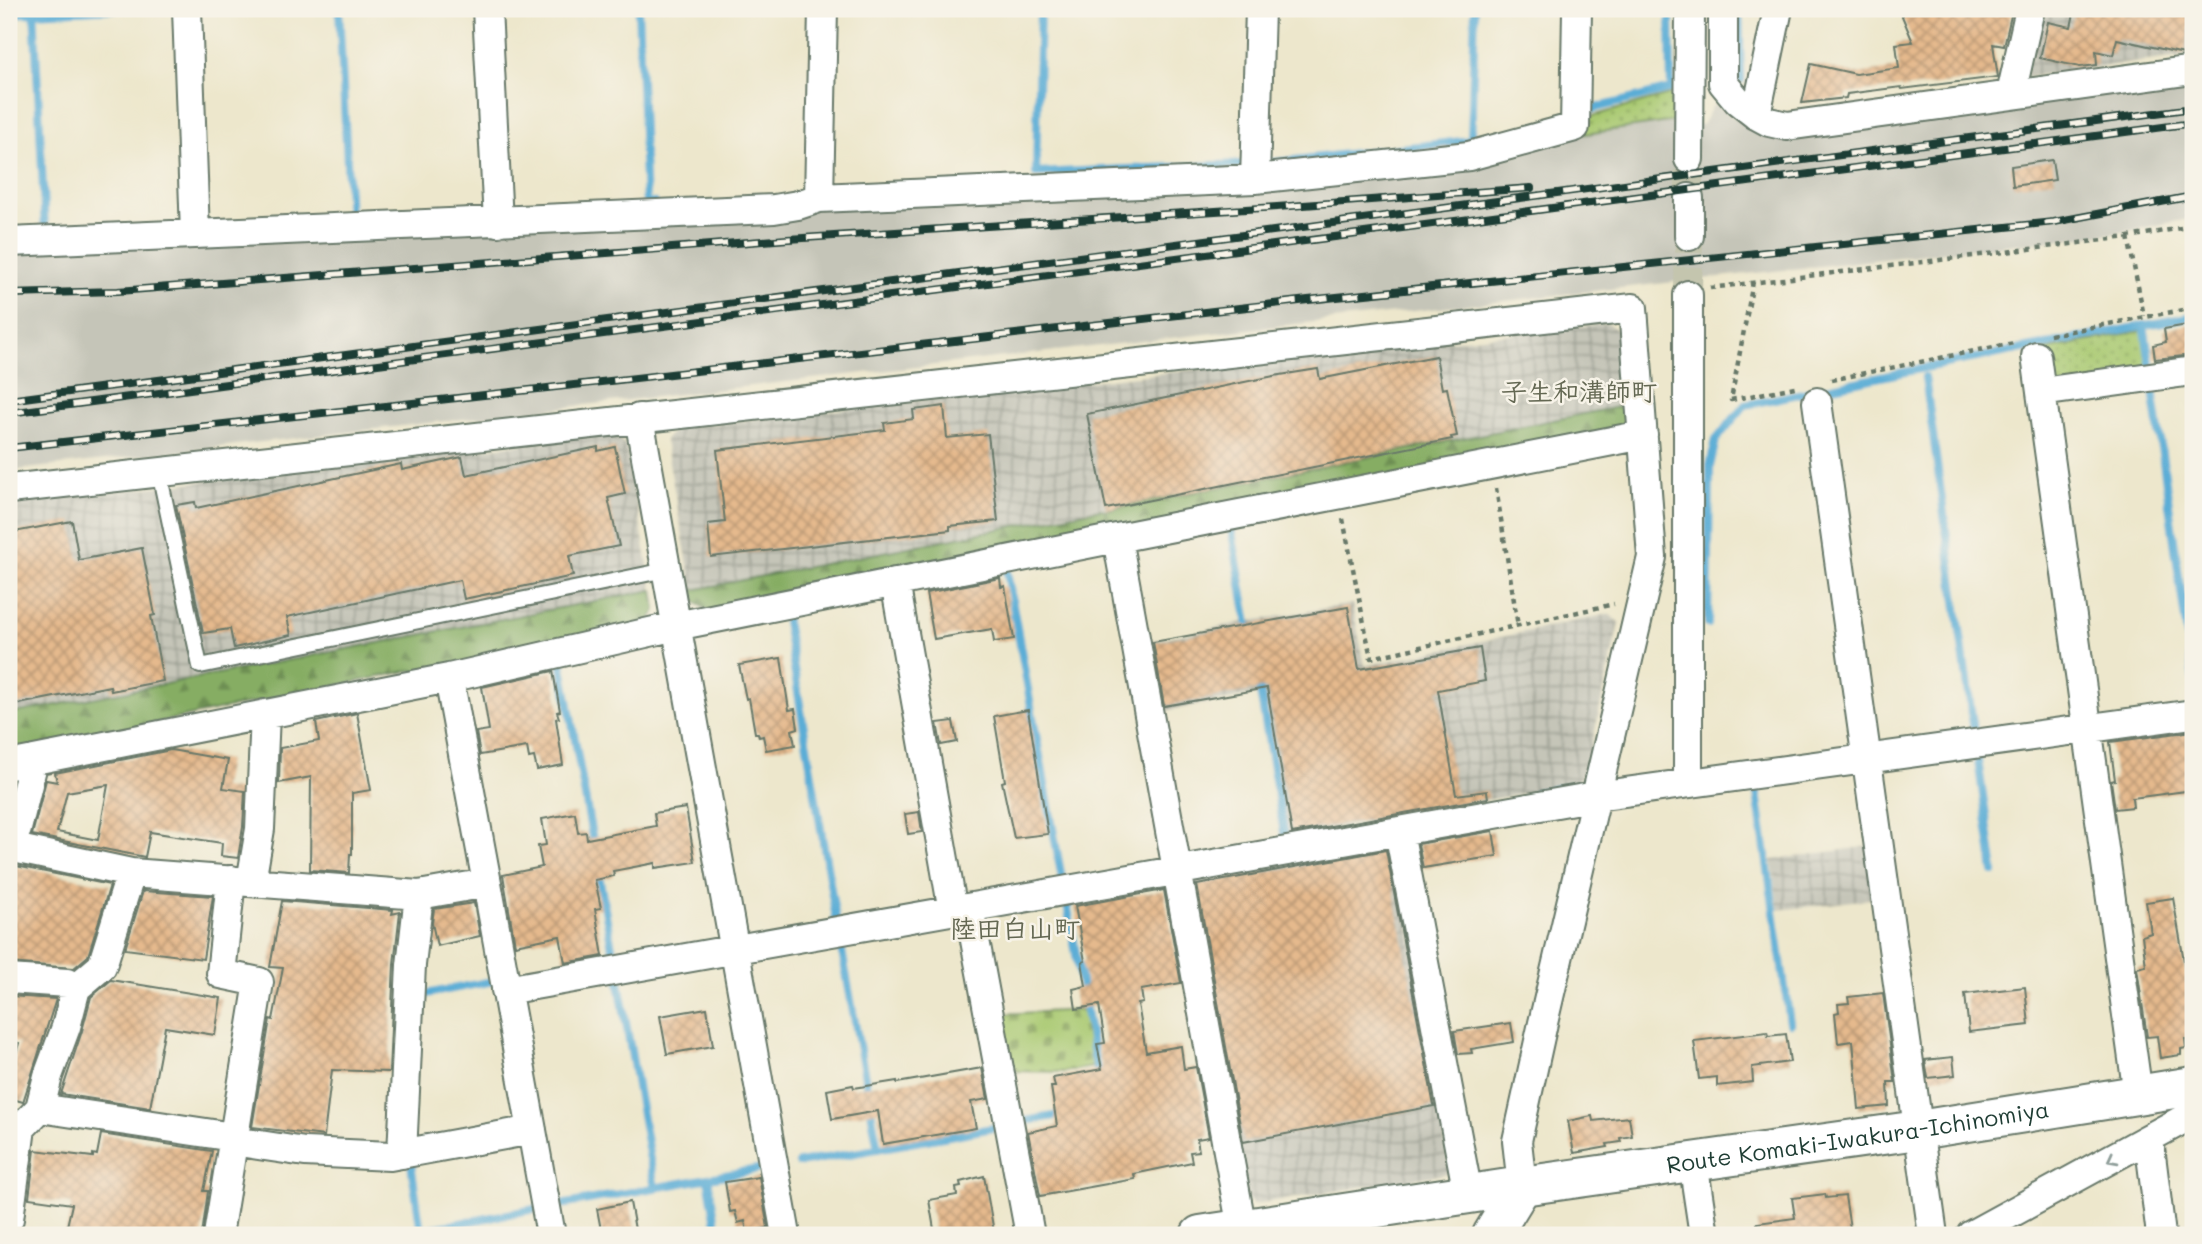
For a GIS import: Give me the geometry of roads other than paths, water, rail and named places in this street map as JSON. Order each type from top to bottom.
[{"type":"main road","name":"Route Komaki-Iwakura-Ichinomiya","points":[[1229,1232],[1522,1186],[1919,1130],[2193,1086]]},
{"type":"main road","points":[[1492,1235],[1522,1186]]},
{"type":"main road","points":[[1522,1186],[1522,1235]]},
{"type":"street","points":[[187,9],[195,234]]},
{"type":"street","points":[[487,9],[498,222]]},
{"type":"street","points":[[819,198],[823,9]]},
{"type":"street","points":[[1255,179],[1260,9]]},
{"type":"street","points":[[9,242],[774,209],[819,198],[1255,179],[1469,156],[1575,127],[1577,9]]},
{"type":"street","points":[[1689,159],[1690,9]]},
{"type":"street","points":[[1723,9],[1723,83],[1738,101],[1756,115],[1769,122],[1787,126],[2193,70]]},
{"type":"street","points":[[1756,115],[1778,9]]},
{"type":"street","points":[[2011,94],[2030,9]]},
{"type":"street","points":[[1689,198],[1689,236]]},
{"type":"street","points":[[1688,295],[1688,783]]},
{"type":"street","points":[[9,489],[1633,308],[1652,557],[1517,1141],[1522,1186]]},
{"type":"street","points":[[2033,345],[2138,1095]]},
{"type":"street","points":[[2041,393],[2193,370]]},
{"type":"street","points":[[1814,390],[1933,1235]]},
{"type":"street","points":[[639,418],[786,1235]]},
{"type":"street","points":[[487,883],[419,895],[131,873],[9,846],[17,829],[22,763],[449,678],[677,626],[1643,435]]},
{"type":"street","points":[[1116,538],[1177,870],[1229,1232]]},
{"type":"street","points":[[895,582],[1030,1235]]},
{"type":"street","points":[[449,678],[551,1235]]},
{"type":"street","points":[[218,1235],[259,982],[221,974],[241,881],[260,829],[265,714]]},
{"type":"street","points":[[506,990],[1596,796],[2193,714]]},
{"type":"street","points":[[1399,831],[1468,1194]]},
{"type":"street","points":[[9,1220],[21,1128],[40,1108],[76,988],[102,966],[131,873]]},
{"type":"street","points":[[402,1154],[411,965],[419,895]]},
{"type":"street","points":[[9,979],[67,983],[76,988]]},
{"type":"street","points":[[40,1108],[305,1152],[390,1156],[532,1130]]},
{"type":"street","points":[[1971,1235],[2193,1114]]},
{"type":"street","points":[[2149,1139],[2161,1235]]},
{"type":"street","points":[[1693,1162],[1704,1235]]},
{"type":"lane","points":[[159,472],[200,666],[666,570]]},
{"type":"waterway","points":[[34,9],[45,230]]},
{"type":"waterway","points":[[9,14],[117,9]]},
{"type":"waterway","points":[[339,9],[350,218]]},
{"type":"waterway","points":[[638,9],[646,204],[654,203]]},
{"type":"waterway","points":[[1040,9],[1036,173],[1244,164]]},
{"type":"waterway","points":[[1471,141],[1475,9]]},
{"type":"waterway","points":[[1588,110],[1671,89],[1670,9]]},
{"type":"waterway","points":[[1739,9],[1741,80]]},
{"type":"waterway","points":[[1269,163],[1480,139]]},
{"type":"waterway","points":[[1708,624],[1710,466],[1716,440],[1745,405],[2193,316]]},
{"type":"waterway","points":[[2144,325],[2151,370]]},
{"type":"waterway","points":[[1925,377],[1974,731]]},
{"type":"waterway","points":[[2152,382],[2193,677]]},
{"type":"waterway","points":[[1231,527],[1250,635]]},
{"type":"waterway","points":[[1007,572],[1062,879]]},
{"type":"waterway","points":[[785,615],[836,919]]},
{"type":"waterway","points":[[561,661],[594,847]]},
{"type":"waterway","points":[[1258,680],[1285,838]]},
{"type":"waterway","points":[[1977,753],[1994,872]]},
{"type":"waterway","points":[[1756,786],[1790,1023]]},
{"type":"waterway","points":[[1536,793],[1567,787]]},
{"type":"waterway","points":[[598,870],[614,959]]},
{"type":"waterway","points":[[1066,898],[1098,1078]]},
{"type":"waterway","points":[[840,940],[878,1149]]},
{"type":"waterway","points":[[618,977],[655,1188]]},
{"type":"waterway","points":[[416,996],[493,981]]},
{"type":"waterway","points":[[1019,1122],[1066,1114]]},
{"type":"waterway","points":[[799,1163],[998,1127]]},
{"type":"waterway","points":[[411,1163],[421,1231]]},
{"type":"waterway","points":[[555,1206],[758,1169]]},
{"type":"waterway","points":[[708,1178],[718,1235]]},
{"type":"waterway","points":[[396,1235],[535,1209]]},
{"type":"tunnel","points":[[1689,159],[1689,198]]},
{"type":"tunnel","points":[[1688,295],[1689,236]]},
{"type":"railway","points":[[9,400],[2193,108]]},
{"type":"railway","points":[[9,413],[2193,123]]},
{"type":"railway","points":[[9,294],[118,291],[788,239],[1531,188]]},
{"type":"railway","points":[[9,448],[1308,300],[2054,222],[2193,196]]},
{"type":"district","name":"子生和溝師町","points":[[1579,392]]},
{"type":"district","name":"陸田白山町","points":[[1015,929]]}]
